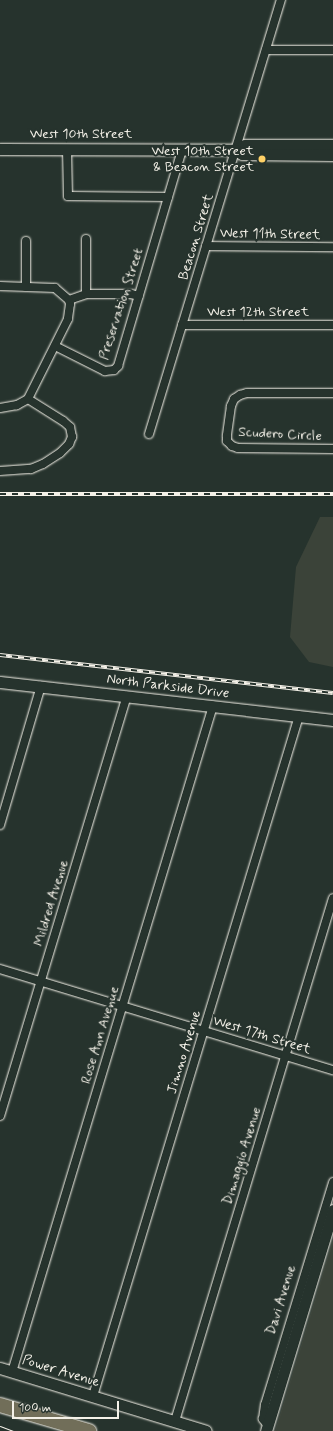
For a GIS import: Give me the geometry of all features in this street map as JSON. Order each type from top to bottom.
[{"type":"highway","points":[[0,1405],[89,1431]]},
{"type":"highway","points":[[0,1411],[58,1431]]},
{"type":"street","name":"Beacon Street","points":[[149,434],[280,0]]},
{"type":"street","points":[[266,50],[333,50]]},
{"type":"street","name":"West 10th Street","points":[[0,149],[235,150],[245,145],[333,146]]},
{"type":"street","points":[[67,150],[68,196],[168,197]]},
{"type":"street","name":"Preservation Street","points":[[55,346],[105,371],[114,370],[118,366],[182,150]]},
{"type":"street","name":"West 10th Street","points":[[235,150],[242,154],[333,155]]},
{"type":"street","points":[[86,239],[86,294]]},
{"type":"street","points":[[26,241],[26,287]]},
{"type":"street","name":"West 11th Street","points":[[206,246],[333,247]]},
{"type":"street","points":[[0,286],[55,288],[69,300],[70,312],[55,346],[28,399],[17,405],[0,408]]},
{"type":"street","points":[[69,300],[86,294],[131,294],[139,296]]},
{"type":"street","name":"West 12th Street","points":[[182,325],[333,325]]},
{"type":"street","name":"Scudero Circle","points":[[333,393],[240,394],[234,399],[231,406],[227,436],[227,441],[232,446],[238,448],[333,450]]},
{"type":"street","points":[[0,471],[16,471],[37,467],[60,453],[69,444],[72,437],[70,427],[28,399]]},
{"type":"street","name":"North Parkside Drive","points":[[0,682],[333,720]]},
{"type":"street","points":[[0,824],[41,686]]},
{"type":"street","name":"Mildred Avenue","points":[[0,1116],[126,696]]},
{"type":"street","name":"Rose Ann Avenue","points":[[12,1372],[213,706]]},
{"type":"street","name":"Jimno Avenue","points":[[93,1396],[299,716]]},
{"type":"street","name":"Dimaggio Avenue","points":[[175,1421],[333,898]]},
{"type":"street","name":"West 17th Street","points":[[0,969],[333,1070]]},
{"type":"street","name":"Davi Avenue","points":[[267,1428],[263,1419],[265,1405],[333,1182]]},
{"type":"street","name":"Davi Avenue","points":[[267,1428],[333,1210]]},
{"type":"street","name":"Power Avenue","points":[[0,1368],[206,1431]]},
{"type":"shaded area","points":[[320,517],[333,517],[333,667],[309,662],[290,637],[296,567]]},
{"type":"shaded area","points":[[333,1239],[333,1431],[275,1431],[313,1306]]},
{"type":"tram line","points":[[0,1426],[13,1431]]},
{"type":"railway","points":[[0,494],[333,494]]},
{"type":"railway","points":[[0,655],[333,693]]},
{"type":"place","name":"West 10th Street & Beacon Street","points":[[262,159]]}]
